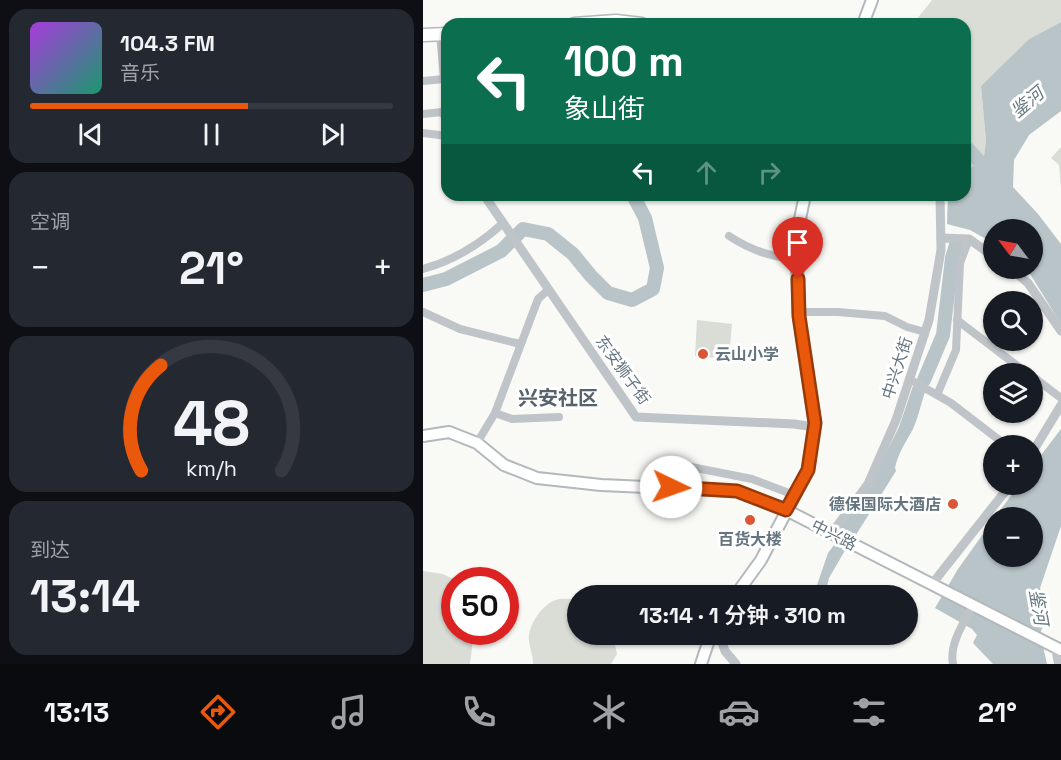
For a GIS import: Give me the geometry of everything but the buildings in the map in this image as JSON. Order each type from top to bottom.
[{"type":"main road","points":[[865,18],[872,0]]},
{"type":"main road","points":[[423,35],[441,34]]},
{"type":"main road","points":[[743,585],[761,560],[808,470],[815,427],[799,316],[796,238],[804,201]]},
{"type":"main road","name":"中兴路","points":[[423,436],[449,432],[477,443],[504,465],[537,478],[601,485],[737,491],[786,510],[1058,648]]},
{"type":"main road","points":[[701,664],[707,645]]},
{"type":"street","points":[[423,81],[441,80]]},
{"type":"street","points":[[423,114],[441,113]]},
{"type":"street","points":[[423,134],[441,136]]},
{"type":"street","name":"东安狮子街","points":[[488,201],[636,417],[795,424],[815,427]]},
{"type":"street","name":"中兴大街","points":[[832,534],[868,484],[896,420],[929,320],[941,250],[939,201]]},
{"type":"street","points":[[423,269],[442,264],[491,234],[502,224]]},
{"type":"street","points":[[729,236],[745,247],[797,260]]},
{"type":"street","points":[[941,238],[969,239],[983,249]]},
{"type":"street","points":[[937,395],[956,350],[960,263],[969,239]]},
{"type":"street","points":[[1023,279],[1061,331]]},
{"type":"street","points":[[477,443],[495,413],[539,299],[548,290]]},
{"type":"street","points":[[423,312],[460,329],[521,344]]},
{"type":"street","points":[[799,316],[806,312],[885,316],[907,327],[925,332]]},
{"type":"street","points":[[957,320],[1014,363]]},
{"type":"street","points":[[909,379],[937,395],[992,435]]},
{"type":"street","points":[[1043,384],[1061,398]]},
{"type":"street","points":[[1043,435],[1061,405]]},
{"type":"street","points":[[495,413],[512,419],[559,417]]},
{"type":"street","points":[[671,487],[676,464],[752,479],[794,495]]},
{"type":"street","points":[[937,586],[1003,495]]},
{"type":"street","points":[[953,664],[951,657],[954,646],[973,605]]},
{"type":"street","points":[[723,645],[736,664]]},
{"type":"street","points":[[1058,648],[1058,664]]},
{"type":"shaded area","points":[[932,0],[1061,0],[1061,22],[1029,39],[981,86],[986,141],[983,164],[971,168],[971,18],[918,18]]},
{"type":"shaded area","points":[[1061,147],[1061,188],[1059,165],[1051,158]]},
{"type":"shaded area","points":[[697,320],[732,324],[729,359],[695,356]]},
{"type":"shaded area","points":[[423,571],[441,574],[441,645],[472,645],[470,664],[423,664]]},
{"type":"shaded area","points":[[567,599],[567,645],[615,645],[617,654],[611,664],[533,664],[529,641],[530,629],[541,611],[551,602]]},
{"type":"water","name":"鉴河","points":[[1061,22],[1061,111],[1029,135],[1014,160],[1013,187],[1042,219],[983,219],[983,237],[970,230],[947,224],[948,201],[971,201],[971,167],[983,163],[986,141],[981,86],[1029,39]]},
{"type":"water","points":[[1043,221],[1061,244],[1061,324],[1043,295],[1043,291],[1041,291],[1033,279],[1043,279]]},
{"type":"water","points":[[913,386],[925,392],[915,425],[898,457],[896,471],[854,538],[840,529],[883,459],[899,427]]},
{"type":"water","name":"鉴河","points":[[1061,429],[1061,526],[1040,588],[1046,620],[1040,633],[1047,664],[993,664],[973,643],[977,635],[972,629],[935,608],[958,569],[983,534],[983,567],[1043,567],[1043,507],[1002,507],[1012,495],[1043,495],[1043,453]]},
{"type":"water","points":[[837,541],[847,547],[827,585],[817,585],[828,553]]},
{"type":"waterway","points":[[971,152],[995,178]]},
{"type":"waterway","points":[[423,285],[446,279],[501,251],[523,229],[548,234],[573,254],[608,293],[632,300],[653,289],[657,268],[645,218],[636,201]]},
{"type":"waterway","points":[[924,380],[943,335],[952,258],[956,245]]},
{"type":"place","name":"云山小学","points":[[703,354]]},
{"type":"place","name":"德保国际大酒店","points":[[953,504]]},
{"type":"place","name":"百货大楼","points":[[750,520]]},
{"type":"district","name":"兴安社区","points":[[558,398]]},
{"type":"route","points":[[671,487],[737,491],[786,510],[808,470],[815,423],[799,316],[798,279]]}]
